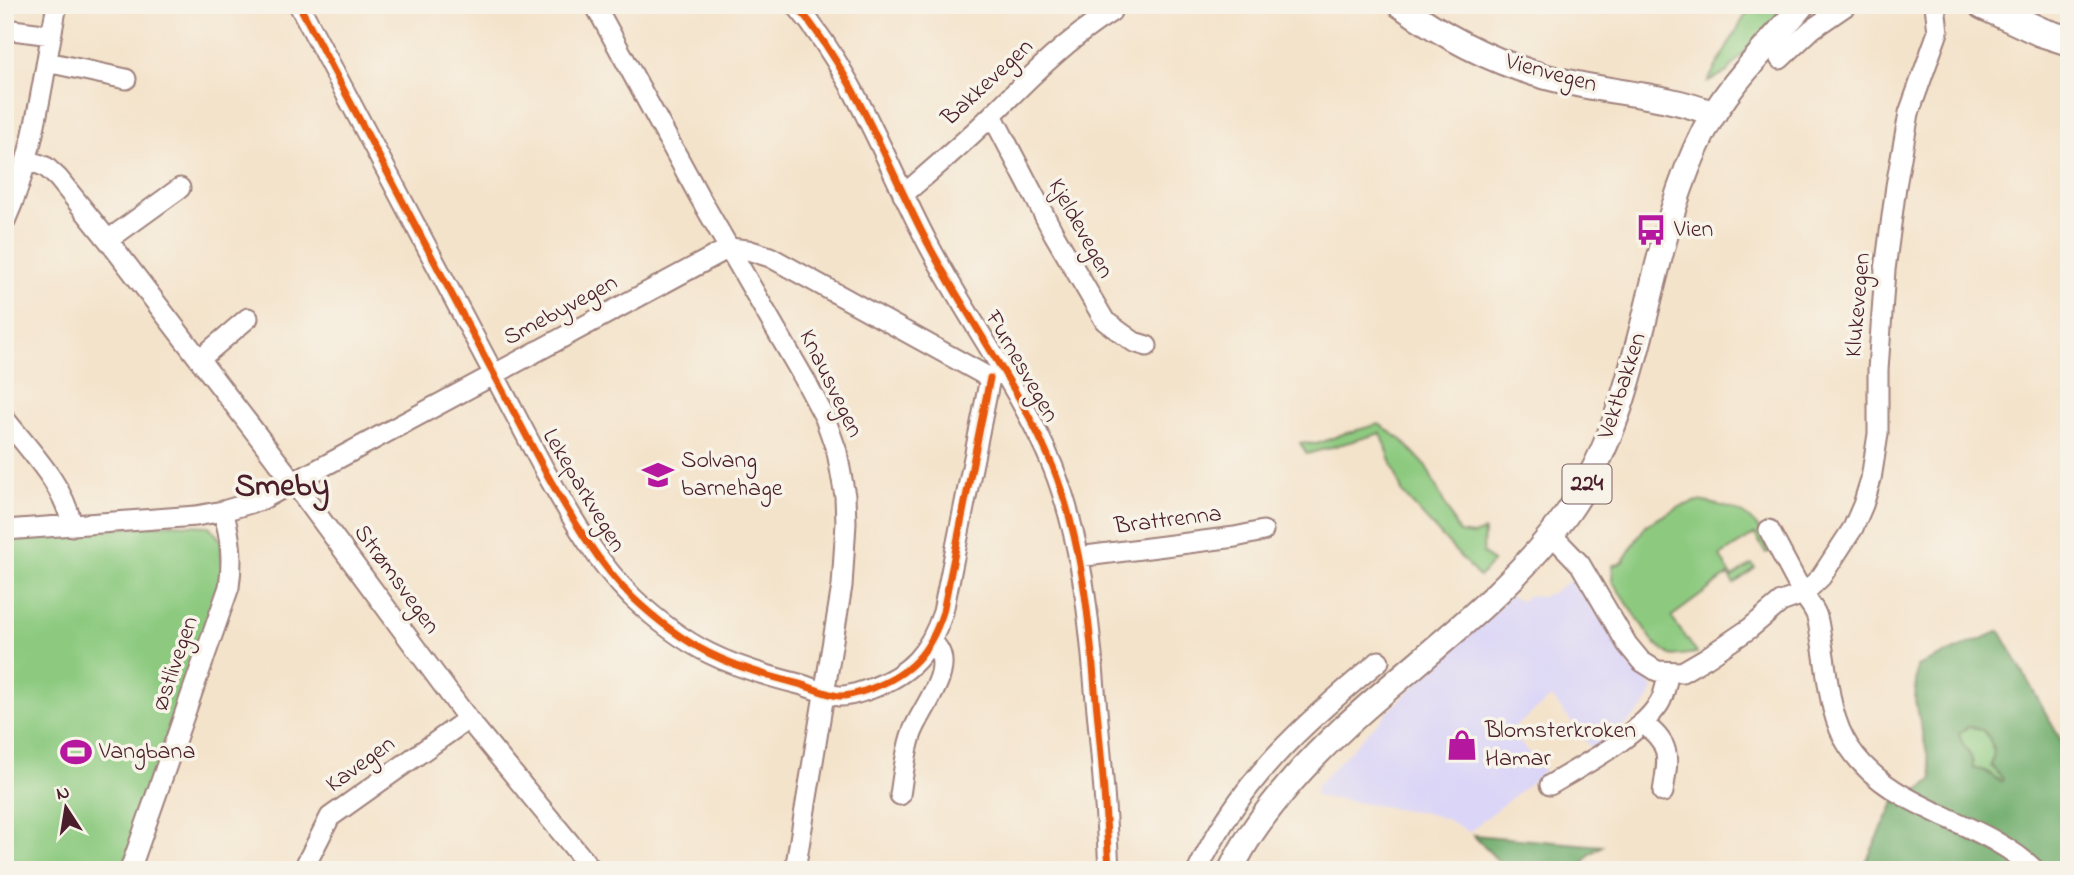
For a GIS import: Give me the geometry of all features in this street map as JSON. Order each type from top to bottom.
[{"type":"highway","points":[[1983,5],[2041,32],[2069,41]]},
{"type":"main road","name":"Vienvegen","points":[[1400,5],[1451,38],[1503,63],[1575,84],[1678,101],[1714,114]]},
{"type":"main road","name":"Vektbakken","points":[[1231,870],[1265,814],[1297,774],[1350,720],[1491,598],[1551,534],[1593,475],[1620,408],[1676,200],[1703,133],[1741,74],[1802,7]]},
{"type":"street","points":[[5,221],[28,160],[57,5]]},
{"type":"street","name":"Lekeparkvegen","points":[[299,5],[545,471],[584,539],[602,564],[635,598],[680,636],[715,658],[756,674],[839,696],[858,693],[906,671],[932,642],[943,612],[997,374]]},
{"type":"street","name":"Knausvegen","points":[[595,5],[805,380],[825,418],[837,452],[845,496],[846,547],[842,586],[795,870]]},
{"type":"street","name":"Furnesvegen","points":[[796,5],[844,76],[997,374],[1023,402],[1053,468],[1078,557],[1091,644],[1110,870]]},
{"type":"street","points":[[1780,59],[1812,29],[1847,5]]},
{"type":"street","name":"Klukevegen","points":[[1669,672],[1682,671],[1706,658],[1749,629],[1781,602],[1803,594],[1821,577],[1853,528],[1863,505],[1871,479],[1878,434],[1881,323],[1902,143],[1909,113],[1938,32],[1935,5]]},
{"type":"street","name":"Bakkevegen","points":[[903,195],[992,116],[1062,48],[1111,12]]},
{"type":"street","points":[[5,29],[51,35]]},
{"type":"street","points":[[47,62],[126,79]]},
{"type":"street","name":"Kjeldevegen","points":[[992,116],[1054,234],[1105,321],[1134,342],[1147,346]]},
{"type":"street","name":"Strømsvegen","points":[[28,160],[46,167],[58,178],[108,240],[201,358],[468,719],[592,870]]},
{"type":"street","points":[[108,240],[180,188]]},
{"type":"street","points":[[729,248],[748,250],[769,257],[997,374]]},
{"type":"street","name":"Smebyvegen","points":[[5,530],[142,522],[223,512],[261,500],[729,248]]},
{"type":"street","points":[[201,358],[248,318]]},
{"type":"street","points":[[5,419],[59,490],[69,511],[72,526]]},
{"type":"street","name":"Østlivegen","points":[[130,870],[229,587],[233,564],[223,512]]},
{"type":"street","points":[[1769,530],[1816,614],[1831,700],[1847,745],[1863,766],[1893,790],[1915,803],[1999,841],[2035,870]]},
{"type":"street","name":"Brattrenna","points":[[1078,557],[1264,531]]},
{"type":"street","points":[[1550,785],[1590,761],[1642,723],[1661,702],[1669,672],[1657,671],[1641,661],[1627,644],[1580,564],[1551,534]]},
{"type":"street","points":[[900,796],[911,733],[937,686],[941,673],[941,653],[932,642]]},
{"type":"street","points":[[1198,870],[1230,812],[1275,754],[1326,705],[1379,661]]},
{"type":"street","name":"Kavegen","points":[[307,862],[330,817],[468,719]]},
{"type":"street","points":[[1642,723],[1653,730],[1665,745],[1668,755],[1663,792]]},
{"type":"shaded area","points":[[1577,575],[1630,666],[1646,676],[1653,689],[1645,707],[1594,752],[1552,697],[1510,731],[1545,771],[1469,832],[1446,819],[1426,813],[1315,796],[1316,786],[1370,730],[1510,596],[1521,601],[1529,595],[1539,597],[1552,593]]},
{"type":"green space","points":[[1751,5],[1786,5],[1726,73],[1708,81]]},
{"type":"green space","points":[[1379,424],[1403,441],[1426,466],[1459,533],[1473,535],[1484,531],[1483,553],[1493,562],[1479,577],[1403,494],[1381,433],[1307,454],[1300,443],[1317,444]]},
{"type":"green space","points":[[1698,501],[1724,506],[1743,514],[1758,528],[1773,550],[1766,553],[1755,534],[1720,556],[1732,577],[1752,564],[1755,568],[1734,584],[1728,575],[1671,617],[1697,653],[1672,656],[1655,644],[1612,581],[1613,565],[1623,561],[1646,525],[1679,507]]},
{"type":"green space","points":[[173,524],[209,526],[221,540],[223,573],[123,870],[5,870],[5,537]]},
{"type":"green space","points":[[2000,631],[2069,755],[2069,870],[2042,870],[1912,795],[1933,779],[1915,701],[1917,666]],"holes":[[[1968,727],[1982,730],[1990,739],[1993,752],[1991,766],[2003,779],[2001,782],[1987,772],[1973,767],[1959,733]]]},
{"type":"green space","points":[[1968,727],[1987,734],[1993,752],[1991,766],[2004,780],[2000,782],[1987,772],[1973,767],[1959,733]]},
{"type":"green space","points":[[1896,799],[1932,816],[2026,870],[1862,870]]},
{"type":"green space","points":[[1473,835],[1602,846],[1590,854],[1578,870],[1507,870]]},
{"type":"cycle path","points":[[299,5],[545,471],[584,537],[606,568],[632,597],[690,643],[750,670],[839,696],[870,689],[908,669],[932,639],[943,612],[990,378]]},
{"type":"cycle path","points":[[796,5],[816,31],[851,87],[924,236],[1024,407],[1063,494],[1077,549],[1093,662],[1109,870]]},
{"type":"place","name":"Vien","points":[[1651,230]]},
{"type":"place","name":"Solvang barnehage","points":[[658,475]]},
{"type":"place","name":"Blomsterkroken Hamar","points":[[1462,745]]},
{"type":"place","name":"Vangbana","points":[[76,752]]},
{"type":"district","name":"Smeby","points":[[282,487]]}]
